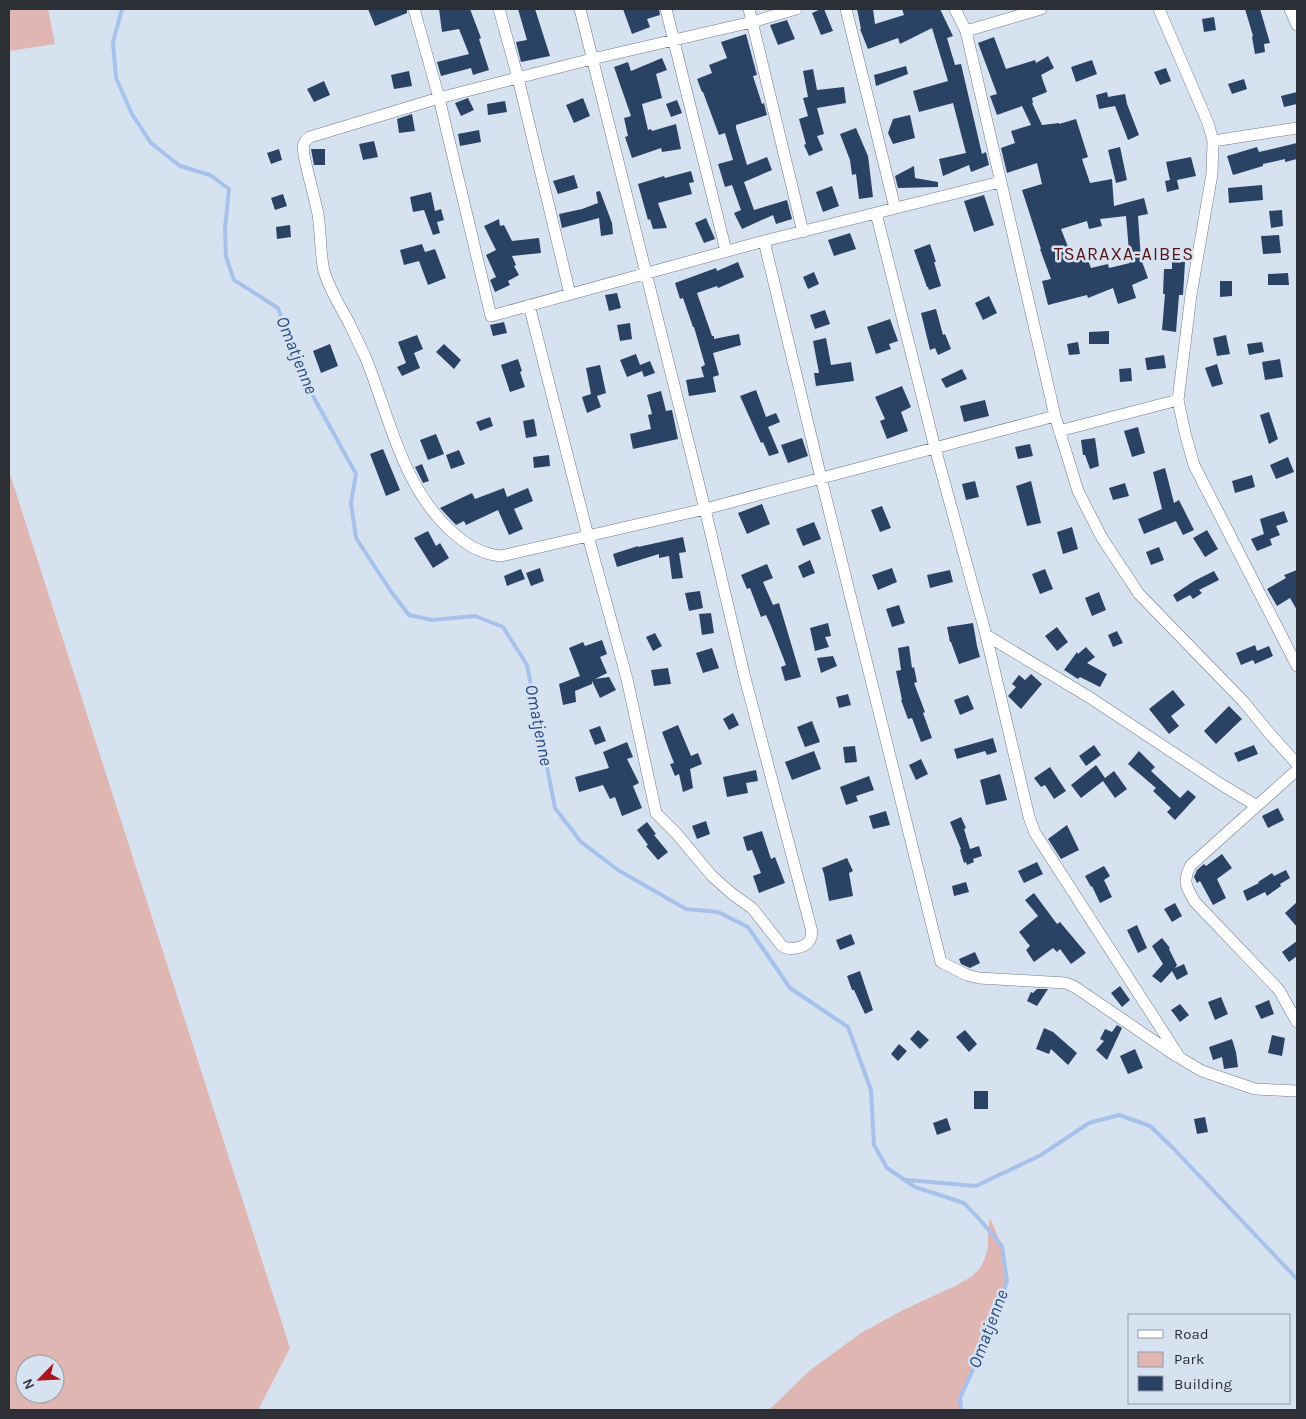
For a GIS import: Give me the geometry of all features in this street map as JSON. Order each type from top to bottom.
[{"type":"street","points":[[414,9],[439,98],[491,316],[726,251],[1000,182]]},
{"type":"street","points":[[499,9],[518,78],[570,294]]},
{"type":"street","points":[[529,305],[626,679],[656,813],[676,833],[711,875],[752,908],[782,946],[789,949],[807,944],[811,939],[811,928],[745,678],[580,9]]},
{"type":"street","points":[[666,9],[726,251]]},
{"type":"street","points":[[749,9],[803,232]]},
{"type":"street","points":[[796,9],[752,22],[592,58],[439,98],[310,137],[304,142],[304,155],[318,213],[324,270],[329,285],[366,358],[413,483],[442,523],[460,540],[472,548],[501,556],[704,508],[1055,416]]},
{"type":"street","points":[[846,9],[895,208]]},
{"type":"street","points":[[955,9],[966,31],[1055,416],[1078,491],[1102,538],[1139,594],[1243,701],[1297,764]]},
{"type":"street","points":[[966,31],[1041,9]]},
{"type":"street","points":[[1159,9],[1214,141],[1212,174],[1191,295],[1178,400],[1194,465],[1297,666]]},
{"type":"street","points":[[1290,9],[1297,25]]},
{"type":"street","points":[[1214,141],[1297,128]]},
{"type":"street","points":[[876,213],[935,448],[986,635],[1029,817],[1035,833],[1180,1058]]},
{"type":"street","points":[[764,241],[941,962],[967,975],[979,978],[1066,983],[1075,987],[1202,1071],[1256,1089],[1297,1090]]},
{"type":"street","points":[[1059,430],[1178,400]]},
{"type":"street","points":[[986,635],[1089,697],[1257,806]]},
{"type":"street","points":[[1297,770],[1191,865],[1185,876],[1186,888],[1195,902],[1278,990],[1297,1022]]},
{"type":"green space","points":[[9,9],[48,9],[55,44],[9,51]]},
{"type":"green space","points":[[9,471],[290,1348],[258,1410],[9,1410]]},
{"type":"green space","points":[[990,1218],[1002,1246],[1007,1281],[992,1328],[960,1398],[961,1410],[769,1410],[809,1371],[861,1333],[971,1277],[980,1268],[985,1258],[988,1247]]},
{"type":"building","points":[[368,9],[407,9],[407,13],[375,26]]},
{"type":"building","points":[[439,9],[470,9],[481,38],[479,39],[489,70],[473,75],[471,68],[441,76],[437,62],[469,54],[459,29],[442,32]]},
{"type":"building","points":[[518,9],[535,9],[550,56],[521,62],[516,42],[527,40]]},
{"type":"building","points":[[623,9],[659,9],[660,15],[647,19],[650,27],[632,34]]},
{"type":"building","points":[[824,9],[833,31],[821,35],[812,13]]},
{"type":"building","points":[[857,9],[873,9],[875,24],[904,15],[902,9],[940,9],[953,36],[947,38],[955,65],[961,64],[982,154],[986,152],[989,165],[971,172],[969,165],[943,176],[939,159],[966,153],[953,103],[919,112],[913,91],[948,81],[932,28],[900,44],[898,38],[868,49],[860,29]]},
{"type":"building","points":[[1245,9],[1260,9],[1270,43],[1264,44],[1265,52],[1255,54],[1253,36]]},
{"type":"building","points":[[1214,17],[1216,30],[1204,32],[1202,19]]},
{"type":"building","points":[[787,20],[795,39],[778,45],[770,25]]},
{"type":"building","points":[[746,34],[757,75],[753,76],[767,115],[736,125],[736,128],[747,165],[767,157],[772,170],[744,182],[754,210],[787,200],[792,219],[776,224],[773,215],[742,229],[734,213],[741,210],[732,185],[725,187],[718,164],[733,160],[725,133],[719,135],[697,79],[712,73],[709,65],[727,58],[721,42]]},
{"type":"building","points":[[994,37],[1006,69],[1035,60],[1036,63],[1048,56],[1054,68],[1041,75],[1047,92],[1032,98],[1032,103],[1042,125],[1059,124],[1076,119],[1088,157],[1082,159],[1090,183],[1112,179],[1114,206],[1144,198],[1148,214],[1138,216],[1141,259],[1148,278],[1132,285],[1136,298],[1118,304],[1113,288],[1088,298],[1087,295],[1048,305],[1042,281],[1051,279],[1022,190],[1042,184],[1037,163],[1007,173],[1001,148],[1015,143],[1011,131],[1031,125],[1022,106],[997,115],[990,96],[997,94],[978,43]],"holes":[[[1126,216],[1130,263],[1109,268],[1108,264],[1091,268],[1087,257],[1074,262],[1061,229],[1087,221],[1089,229],[1102,226],[1100,219]]]},
{"type":"building","points":[[662,58],[667,70],[656,74],[662,98],[642,104],[648,130],[651,129],[652,131],[676,124],[681,149],[662,152],[661,148],[632,158],[625,137],[628,136],[624,118],[631,116],[614,67],[628,62],[631,71]]},
{"type":"building","points":[[1092,60],[1097,74],[1076,82],[1071,67]]},
{"type":"building","points":[[906,66],[908,74],[876,86],[874,75]]},
{"type":"building","points":[[1166,68],[1171,81],[1160,85],[1154,72]]},
{"type":"building","points":[[813,69],[817,90],[844,87],[846,103],[817,108],[824,134],[817,136],[823,150],[809,156],[804,145],[806,144],[799,119],[808,116],[803,98],[808,97],[803,71]]},
{"type":"building","points":[[409,71],[412,86],[394,89],[391,75]]},
{"type":"building","points":[[1244,79],[1247,89],[1232,94],[1228,84]]},
{"type":"building","points":[[324,81],[330,95],[314,102],[307,89]]},
{"type":"building","points":[[1107,92],[1108,97],[1125,94],[1139,135],[1128,140],[1115,106],[1099,109],[1096,95]]},
{"type":"building","points":[[1297,92],[1297,104],[1284,107],[1281,96]]},
{"type":"building","points":[[468,98],[474,110],[461,116],[455,103]]},
{"type":"building","points":[[583,98],[590,116],[574,123],[566,105]]},
{"type":"building","points":[[677,100],[682,113],[671,117],[666,104]]},
{"type":"building","points":[[505,101],[507,112],[488,115],[487,104]]},
{"type":"building","points":[[412,114],[415,131],[399,133],[397,119]]},
{"type":"building","points":[[910,115],[915,138],[893,144],[888,133],[893,119]]},
{"type":"building","points":[[856,128],[868,156],[873,197],[859,199],[856,174],[852,175],[850,160],[840,134]]},
{"type":"building","points":[[479,130],[481,142],[460,146],[458,134]]},
{"type":"building","points":[[374,141],[378,157],[363,160],[359,144]]},
{"type":"building","points":[[1297,143],[1297,159],[1285,162],[1285,159],[1263,164],[1263,166],[1233,175],[1227,156],[1257,147],[1259,152]]},
{"type":"building","points":[[1120,147],[1127,180],[1116,183],[1108,150]]},
{"type":"building","points":[[279,149],[282,160],[271,164],[267,153]]},
{"type":"building","points":[[311,149],[325,149],[325,165],[314,165]]},
{"type":"building","points":[[1191,157],[1196,176],[1177,180],[1179,189],[1167,192],[1165,181],[1170,180],[1166,162]]},
{"type":"building","points":[[914,166],[915,178],[938,182],[938,187],[898,188],[895,176]]},
{"type":"building","points":[[691,171],[694,182],[689,183],[692,194],[658,203],[667,228],[653,229],[650,219],[648,220],[638,184],[664,176],[665,178]]},
{"type":"building","points":[[574,175],[578,188],[558,194],[553,181]]},
{"type":"building","points":[[1262,185],[1263,200],[1229,203],[1228,188]]},
{"type":"building","points":[[832,186],[839,206],[823,212],[816,192]]},
{"type":"building","points":[[600,191],[612,223],[613,234],[601,236],[599,218],[562,228],[559,214],[598,203],[596,192]]},
{"type":"building","points":[[431,192],[435,211],[441,209],[444,220],[437,222],[440,233],[433,235],[424,210],[413,212],[410,197]]},
{"type":"building","points":[[283,194],[287,206],[275,210],[271,198]]},
{"type":"building","points":[[984,195],[994,225],[974,232],[964,201]]},
{"type":"building","points":[[1282,210],[1283,226],[1271,228],[1269,211]]},
{"type":"building","points":[[706,218],[715,239],[704,243],[695,223]]},
{"type":"building","points":[[499,219],[500,226],[504,225],[512,241],[539,238],[541,253],[512,256],[516,265],[514,266],[519,275],[508,281],[510,285],[495,292],[490,280],[496,277],[486,255],[496,250],[484,226]]},
{"type":"building","points":[[290,225],[291,237],[277,239],[276,227]]},
{"type":"building","points":[[850,233],[856,249],[834,256],[828,240]]},
{"type":"building","points":[[1279,235],[1281,253],[1263,254],[1261,236]]},
{"type":"building","points":[[422,244],[425,252],[435,249],[446,278],[428,285],[419,261],[404,265],[400,250]]},
{"type":"building","points":[[930,244],[941,286],[929,290],[914,250]]},
{"type":"building","points":[[1172,261],[1185,262],[1183,295],[1179,295],[1176,332],[1162,330],[1165,294],[1163,294],[1164,269],[1172,269]]},
{"type":"building","points":[[738,262],[744,277],[718,288],[717,286],[697,293],[714,339],[739,334],[741,345],[713,353],[719,375],[713,377],[716,392],[689,396],[686,380],[704,377],[701,367],[705,365],[694,327],[683,298],[680,299],[675,283],[716,268],[717,271]]},
{"type":"building","points":[[814,272],[819,284],[808,289],[803,277]]},
{"type":"building","points":[[1288,273],[1289,285],[1268,285],[1268,274]]},
{"type":"building","points":[[1220,281],[1232,281],[1232,296],[1220,297]]},
{"type":"building","points":[[617,293],[621,308],[609,311],[605,295]]},
{"type":"building","points":[[989,296],[997,313],[983,320],[975,303]]},
{"type":"building","points":[[936,309],[943,335],[945,334],[951,349],[938,355],[935,348],[930,350],[921,313]]},
{"type":"building","points":[[825,310],[830,324],[815,329],[810,315]]},
{"type":"building","points":[[890,319],[898,341],[889,344],[891,349],[876,354],[867,327]]},
{"type":"building","points":[[504,322],[507,333],[493,336],[490,325]]},
{"type":"building","points":[[630,323],[632,339],[620,341],[617,325]]},
{"type":"building","points":[[1109,331],[1109,344],[1089,344],[1089,332]]},
{"type":"building","points":[[417,335],[423,349],[414,353],[420,368],[402,376],[397,367],[406,363],[398,342]]},
{"type":"building","points":[[1226,335],[1230,354],[1217,356],[1213,338]]},
{"type":"building","points":[[826,338],[831,365],[851,362],[854,381],[816,386],[814,373],[819,373],[813,341]]},
{"type":"building","points":[[1078,342],[1080,354],[1069,355],[1067,344]]},
{"type":"building","points":[[1262,342],[1264,352],[1249,355],[1247,344]]},
{"type":"building","points":[[330,344],[338,366],[321,373],[313,351]]},
{"type":"building","points":[[444,344],[461,360],[454,369],[436,352]]},
{"type":"building","points":[[636,354],[640,365],[650,361],[655,373],[644,377],[642,371],[627,377],[620,360]]},
{"type":"building","points":[[1164,355],[1166,368],[1147,370],[1145,358]]},
{"type":"building","points":[[518,359],[525,387],[510,392],[501,365]]},
{"type":"building","points":[[1280,359],[1283,377],[1265,380],[1262,362]]},
{"type":"building","points":[[1217,364],[1223,384],[1212,387],[1205,368]]},
{"type":"building","points":[[600,365],[606,393],[597,396],[601,407],[587,413],[582,397],[591,394],[586,368]]},
{"type":"building","points":[[1131,368],[1132,381],[1120,382],[1119,369]]},
{"type":"building","points":[[962,369],[967,379],[946,388],[941,379]]},
{"type":"building","points":[[902,386],[911,407],[901,412],[908,431],[887,439],[880,421],[885,419],[875,397]]},
{"type":"building","points":[[756,390],[766,417],[776,413],[780,422],[768,427],[779,453],[769,456],[763,442],[761,443],[740,396]]},
{"type":"building","points":[[661,391],[666,411],[672,410],[678,439],[633,449],[630,434],[651,429],[648,415],[652,414],[647,395]]},
{"type":"building","points":[[985,400],[989,416],[964,422],[960,406]]},
{"type":"building","points":[[1269,412],[1278,439],[1269,444],[1260,415]]},
{"type":"building","points":[[490,417],[493,426],[480,431],[476,422]]},
{"type":"building","points":[[534,419],[537,436],[526,438],[523,421]]},
{"type":"building","points":[[1138,427],[1145,453],[1132,457],[1124,431]]},
{"type":"building","points":[[436,434],[444,454],[428,460],[420,440]]},
{"type":"building","points":[[802,438],[808,456],[788,463],[781,445]]},
{"type":"building","points":[[1095,438],[1099,466],[1090,469],[1085,455],[1083,455],[1081,440]]},
{"type":"building","points":[[1030,444],[1033,456],[1018,459],[1015,447]]},
{"type":"building","points":[[383,449],[400,490],[386,496],[370,454]]},
{"type":"building","points":[[459,450],[465,464],[451,469],[446,455]]},
{"type":"building","points":[[549,455],[550,466],[534,468],[533,457]]},
{"type":"building","points":[[1288,457],[1294,472],[1276,479],[1270,465]]},
{"type":"building","points":[[422,464],[429,481],[423,483],[415,467]]},
{"type":"building","points":[[1165,468],[1174,503],[1179,500],[1194,530],[1183,535],[1176,521],[1144,534],[1138,519],[1162,509],[1153,472]]},
{"type":"building","points":[[1252,475],[1255,487],[1235,493],[1232,481]]},
{"type":"building","points":[[975,481],[979,497],[966,500],[962,484]]},
{"type":"building","points":[[1031,481],[1041,523],[1027,526],[1016,486]]},
{"type":"building","points":[[1125,483],[1129,496],[1113,500],[1109,488]]},
{"type":"building","points":[[504,488],[507,497],[528,488],[533,501],[514,509],[523,529],[509,535],[498,510],[466,525],[464,521],[456,525],[440,508],[472,493],[475,499]]},
{"type":"building","points":[[762,504],[770,524],[747,534],[738,513]]},
{"type":"building","points":[[882,506],[891,528],[880,532],[871,510]]},
{"type":"building","points":[[1284,511],[1288,522],[1276,526],[1280,535],[1270,539],[1272,545],[1257,551],[1251,539],[1264,534],[1260,519]]},
{"type":"building","points":[[814,522],[821,539],[803,546],[796,529]]},
{"type":"building","points":[[1072,527],[1078,549],[1063,554],[1057,532]]},
{"type":"building","points":[[1207,530],[1218,549],[1205,557],[1193,538]]},
{"type":"building","points":[[428,531],[436,546],[440,543],[449,558],[433,568],[414,538]]},
{"type":"building","points":[[683,537],[686,552],[679,553],[683,578],[672,579],[669,556],[659,558],[659,554],[617,567],[613,554],[638,546]]},
{"type":"building","points":[[1159,547],[1164,560],[1151,565],[1146,552]]},
{"type":"building","points":[[810,560],[815,573],[803,578],[798,566]]},
{"type":"building","points":[[767,564],[773,578],[763,582],[773,605],[779,603],[801,677],[785,681],[781,667],[786,665],[771,626],[766,615],[761,617],[750,588],[747,589],[741,575]]},
{"type":"building","points":[[540,568],[544,581],[531,586],[526,573]]},
{"type":"building","points":[[892,568],[897,582],[878,590],[872,575]]},
{"type":"building","points":[[521,569],[525,579],[507,586],[504,576]]},
{"type":"building","points":[[1045,569],[1053,589],[1040,594],[1032,574]]},
{"type":"building","points":[[950,570],[953,582],[930,588],[927,575]]},
{"type":"building","points":[[1297,570],[1297,610],[1290,598],[1277,606],[1267,589],[1286,578],[1284,575]]},
{"type":"building","points":[[1214,571],[1219,580],[1199,590],[1202,593],[1193,599],[1190,595],[1177,602],[1173,595]]},
{"type":"building","points":[[700,591],[703,608],[689,611],[685,593]]},
{"type":"building","points":[[1099,592],[1106,610],[1092,616],[1085,598]]},
{"type":"building","points":[[899,605],[905,623],[892,627],[886,609]]},
{"type":"building","points":[[711,613],[714,633],[702,635],[699,614]]},
{"type":"building","points":[[828,623],[831,636],[825,637],[829,647],[815,651],[810,628]]},
{"type":"building","points":[[973,623],[980,657],[959,664],[950,642],[947,627]]},
{"type":"building","points":[[1057,627],[1068,642],[1057,651],[1045,636]]},
{"type":"building","points":[[1117,631],[1123,643],[1113,647],[1108,635]]},
{"type":"building","points":[[655,633],[662,646],[653,651],[646,637]]},
{"type":"building","points":[[602,640],[607,654],[600,657],[607,673],[595,679],[609,677],[616,690],[600,698],[592,681],[592,684],[575,691],[576,702],[563,705],[559,684],[580,676],[569,648],[583,642],[585,646]]},
{"type":"building","points":[[1255,645],[1257,651],[1269,646],[1273,656],[1255,664],[1253,660],[1241,665],[1236,653]]},
{"type":"building","points":[[909,646],[912,668],[914,667],[917,682],[914,683],[932,738],[921,742],[912,718],[908,719],[901,700],[896,671],[901,670],[898,648]]},
{"type":"building","points":[[1086,647],[1095,657],[1087,663],[1107,674],[1100,687],[1080,677],[1078,679],[1064,670],[1077,652],[1078,654]]},
{"type":"building","points":[[712,648],[719,668],[703,673],[696,653]]},
{"type":"building","points":[[833,656],[837,666],[821,673],[817,658]]},
{"type":"building","points":[[668,668],[671,684],[654,686],[651,670]]},
{"type":"building","points":[[1031,674],[1042,684],[1021,709],[1008,696],[1016,687],[1012,684],[1019,675],[1025,680]]},
{"type":"building","points":[[1173,690],[1185,705],[1171,716],[1179,726],[1169,734],[1149,709]]},
{"type":"building","points":[[848,694],[851,705],[839,708],[836,697]]},
{"type":"building","points":[[968,695],[974,709],[960,715],[954,700]]},
{"type":"building","points":[[1229,706],[1242,719],[1216,744],[1204,731]]},
{"type":"building","points":[[733,713],[739,725],[729,730],[723,719]]},
{"type":"building","points":[[812,721],[820,742],[805,747],[797,727]]},
{"type":"building","points":[[678,725],[691,756],[698,753],[702,764],[690,769],[693,788],[683,792],[679,774],[675,776],[670,764],[674,763],[662,732]]},
{"type":"building","points":[[600,726],[606,741],[595,745],[589,730]]},
{"type":"building","points":[[993,738],[997,752],[987,755],[985,751],[957,759],[954,749]]},
{"type":"building","points":[[627,742],[633,757],[627,759],[639,783],[633,786],[642,808],[622,816],[615,797],[610,799],[603,785],[579,792],[575,777],[609,768],[603,752]]},
{"type":"building","points":[[1094,745],[1101,755],[1086,766],[1079,756]]},
{"type":"building","points":[[1254,745],[1258,754],[1238,762],[1234,753]]},
{"type":"building","points":[[855,746],[857,762],[845,763],[843,747]]},
{"type":"building","points":[[814,751],[821,769],[792,780],[785,762]]},
{"type":"building","points":[[1139,751],[1155,767],[1151,771],[1180,798],[1188,790],[1196,797],[1175,820],[1167,812],[1171,808],[1153,791],[1156,788],[1128,764]]},
{"type":"building","points":[[921,759],[928,774],[916,780],[909,765]]},
{"type":"building","points":[[1096,765],[1105,778],[1114,771],[1127,789],[1115,798],[1103,781],[1081,798],[1071,785]]},
{"type":"building","points":[[1050,767],[1066,791],[1054,799],[1045,785],[1041,787],[1034,778]]},
{"type":"building","points":[[756,770],[758,781],[746,783],[748,793],[727,797],[723,777]]},
{"type":"building","points":[[1000,774],[1007,800],[986,805],[980,780]]},
{"type":"building","points":[[869,776],[874,790],[856,796],[858,801],[846,805],[840,787]]},
{"type":"building","points":[[1278,808],[1284,820],[1268,828],[1262,816]]},
{"type":"building","points":[[886,811],[890,825],[873,829],[869,816]]},
{"type":"building","points":[[961,817],[966,828],[964,829],[970,849],[979,846],[982,856],[973,859],[974,862],[967,865],[966,862],[964,863],[961,849],[950,822]]},
{"type":"building","points":[[706,821],[710,834],[697,839],[692,826]]},
{"type":"building","points":[[647,822],[656,834],[654,835],[668,852],[658,860],[646,846],[648,845],[637,830]]},
{"type":"building","points":[[1067,825],[1079,850],[1061,859],[1048,839]]},
{"type":"building","points":[[762,831],[771,859],[775,857],[785,883],[759,893],[753,876],[761,873],[752,850],[747,851],[743,837]]},
{"type":"building","points":[[1222,854],[1232,868],[1217,879],[1226,898],[1213,905],[1200,881],[1197,883],[1194,877],[1197,870],[1204,864],[1206,866]]},
{"type":"building","points":[[847,858],[853,871],[849,873],[853,896],[829,901],[822,868]]},
{"type":"building","points":[[1037,862],[1043,874],[1024,883],[1018,871]]},
{"type":"building","points":[[1104,866],[1110,876],[1104,880],[1112,897],[1100,903],[1085,876]]},
{"type":"building","points":[[1286,870],[1290,878],[1280,884],[1281,886],[1267,896],[1265,892],[1247,901],[1243,891],[1259,883],[1272,873],[1274,876]]},
{"type":"building","points":[[966,882],[969,892],[954,896],[952,886]]},
{"type":"building","points":[[1034,893],[1057,924],[1060,922],[1086,953],[1071,964],[1060,949],[1057,952],[1053,948],[1034,962],[1026,950],[1030,946],[1019,932],[1038,916],[1025,900]]},
{"type":"building","points":[[1297,902],[1297,927],[1285,913]]},
{"type":"building","points":[[1175,903],[1182,916],[1172,922],[1164,909]]},
{"type":"building","points":[[1137,925],[1147,948],[1138,953],[1127,930]]},
{"type":"building","points":[[851,934],[855,944],[840,950],[836,940]]},
{"type":"building","points":[[1162,938],[1170,948],[1177,965],[1175,968],[1184,964],[1188,974],[1177,980],[1172,971],[1161,983],[1152,976],[1163,964],[1152,946]]},
{"type":"building","points":[[1297,941],[1297,956],[1289,962],[1282,952]]},
{"type":"building","points":[[975,952],[980,963],[970,968],[961,964],[959,959]]},
{"type":"building","points":[[860,971],[873,1010],[865,1014],[847,976]]},
{"type":"building","points":[[1120,986],[1130,1000],[1122,1007],[1111,993]]},
{"type":"building","points":[[1037,989],[1048,989],[1037,1006],[1027,1001],[1031,992],[1033,993]]},
{"type":"building","points":[[1221,997],[1228,1014],[1215,1020],[1208,1002]]},
{"type":"building","points":[[1269,1000],[1274,1014],[1261,1019],[1255,1006]]},
{"type":"building","points":[[1180,1004],[1189,1015],[1180,1022],[1171,1010]]},
{"type":"building","points":[[1117,1025],[1122,1028],[1107,1060],[1096,1050],[1104,1041],[1100,1039],[1105,1029],[1112,1032]]},
{"type":"building","points":[[1044,1028],[1053,1032],[1077,1053],[1068,1065],[1051,1049],[1049,1054],[1036,1049]]},
{"type":"building","points":[[918,1030],[929,1040],[920,1049],[910,1039]]},
{"type":"building","points":[[965,1030],[977,1044],[969,1052],[956,1037]]},
{"type":"building","points":[[1272,1035],[1285,1038],[1282,1056],[1268,1053]]},
{"type":"building","points":[[1232,1039],[1238,1067],[1224,1069],[1222,1057],[1213,1060],[1209,1047]]},
{"type":"building","points":[[899,1044],[907,1051],[898,1061],[891,1054]]},
{"type":"building","points":[[1135,1049],[1143,1068],[1128,1074],[1120,1056]]},
{"type":"building","points":[[974,1091],[988,1091],[988,1109],[974,1109]]},
{"type":"building","points":[[1205,1117],[1208,1132],[1197,1134],[1194,1119]]},
{"type":"building","points":[[947,1118],[951,1130],[937,1135],[933,1123]]},
{"type":"waterway","name":"Omatjenne","points":[[122,9],[113,42],[116,78],[132,114],[151,143],[180,166],[210,175],[229,189],[225,229],[226,257],[234,280],[278,308],[303,378],[356,474],[351,503],[356,538],[392,593],[409,615],[432,620],[475,616],[503,627],[527,665],[555,808],[581,842],[618,870],[686,909],[718,912],[748,927],[790,988],[848,1027],[871,1090],[874,1145],[887,1168],[915,1187],[964,1203],[1002,1246],[1007,1281],[992,1328],[960,1398],[961,1410]]},
{"type":"waterway","points":[[907,1180],[976,1186],[1041,1155],[1089,1123],[1119,1115],[1150,1126],[1297,1279]]},
{"type":"district","name":"TSARAXA-AIBES","points":[[1124,254]]}]
